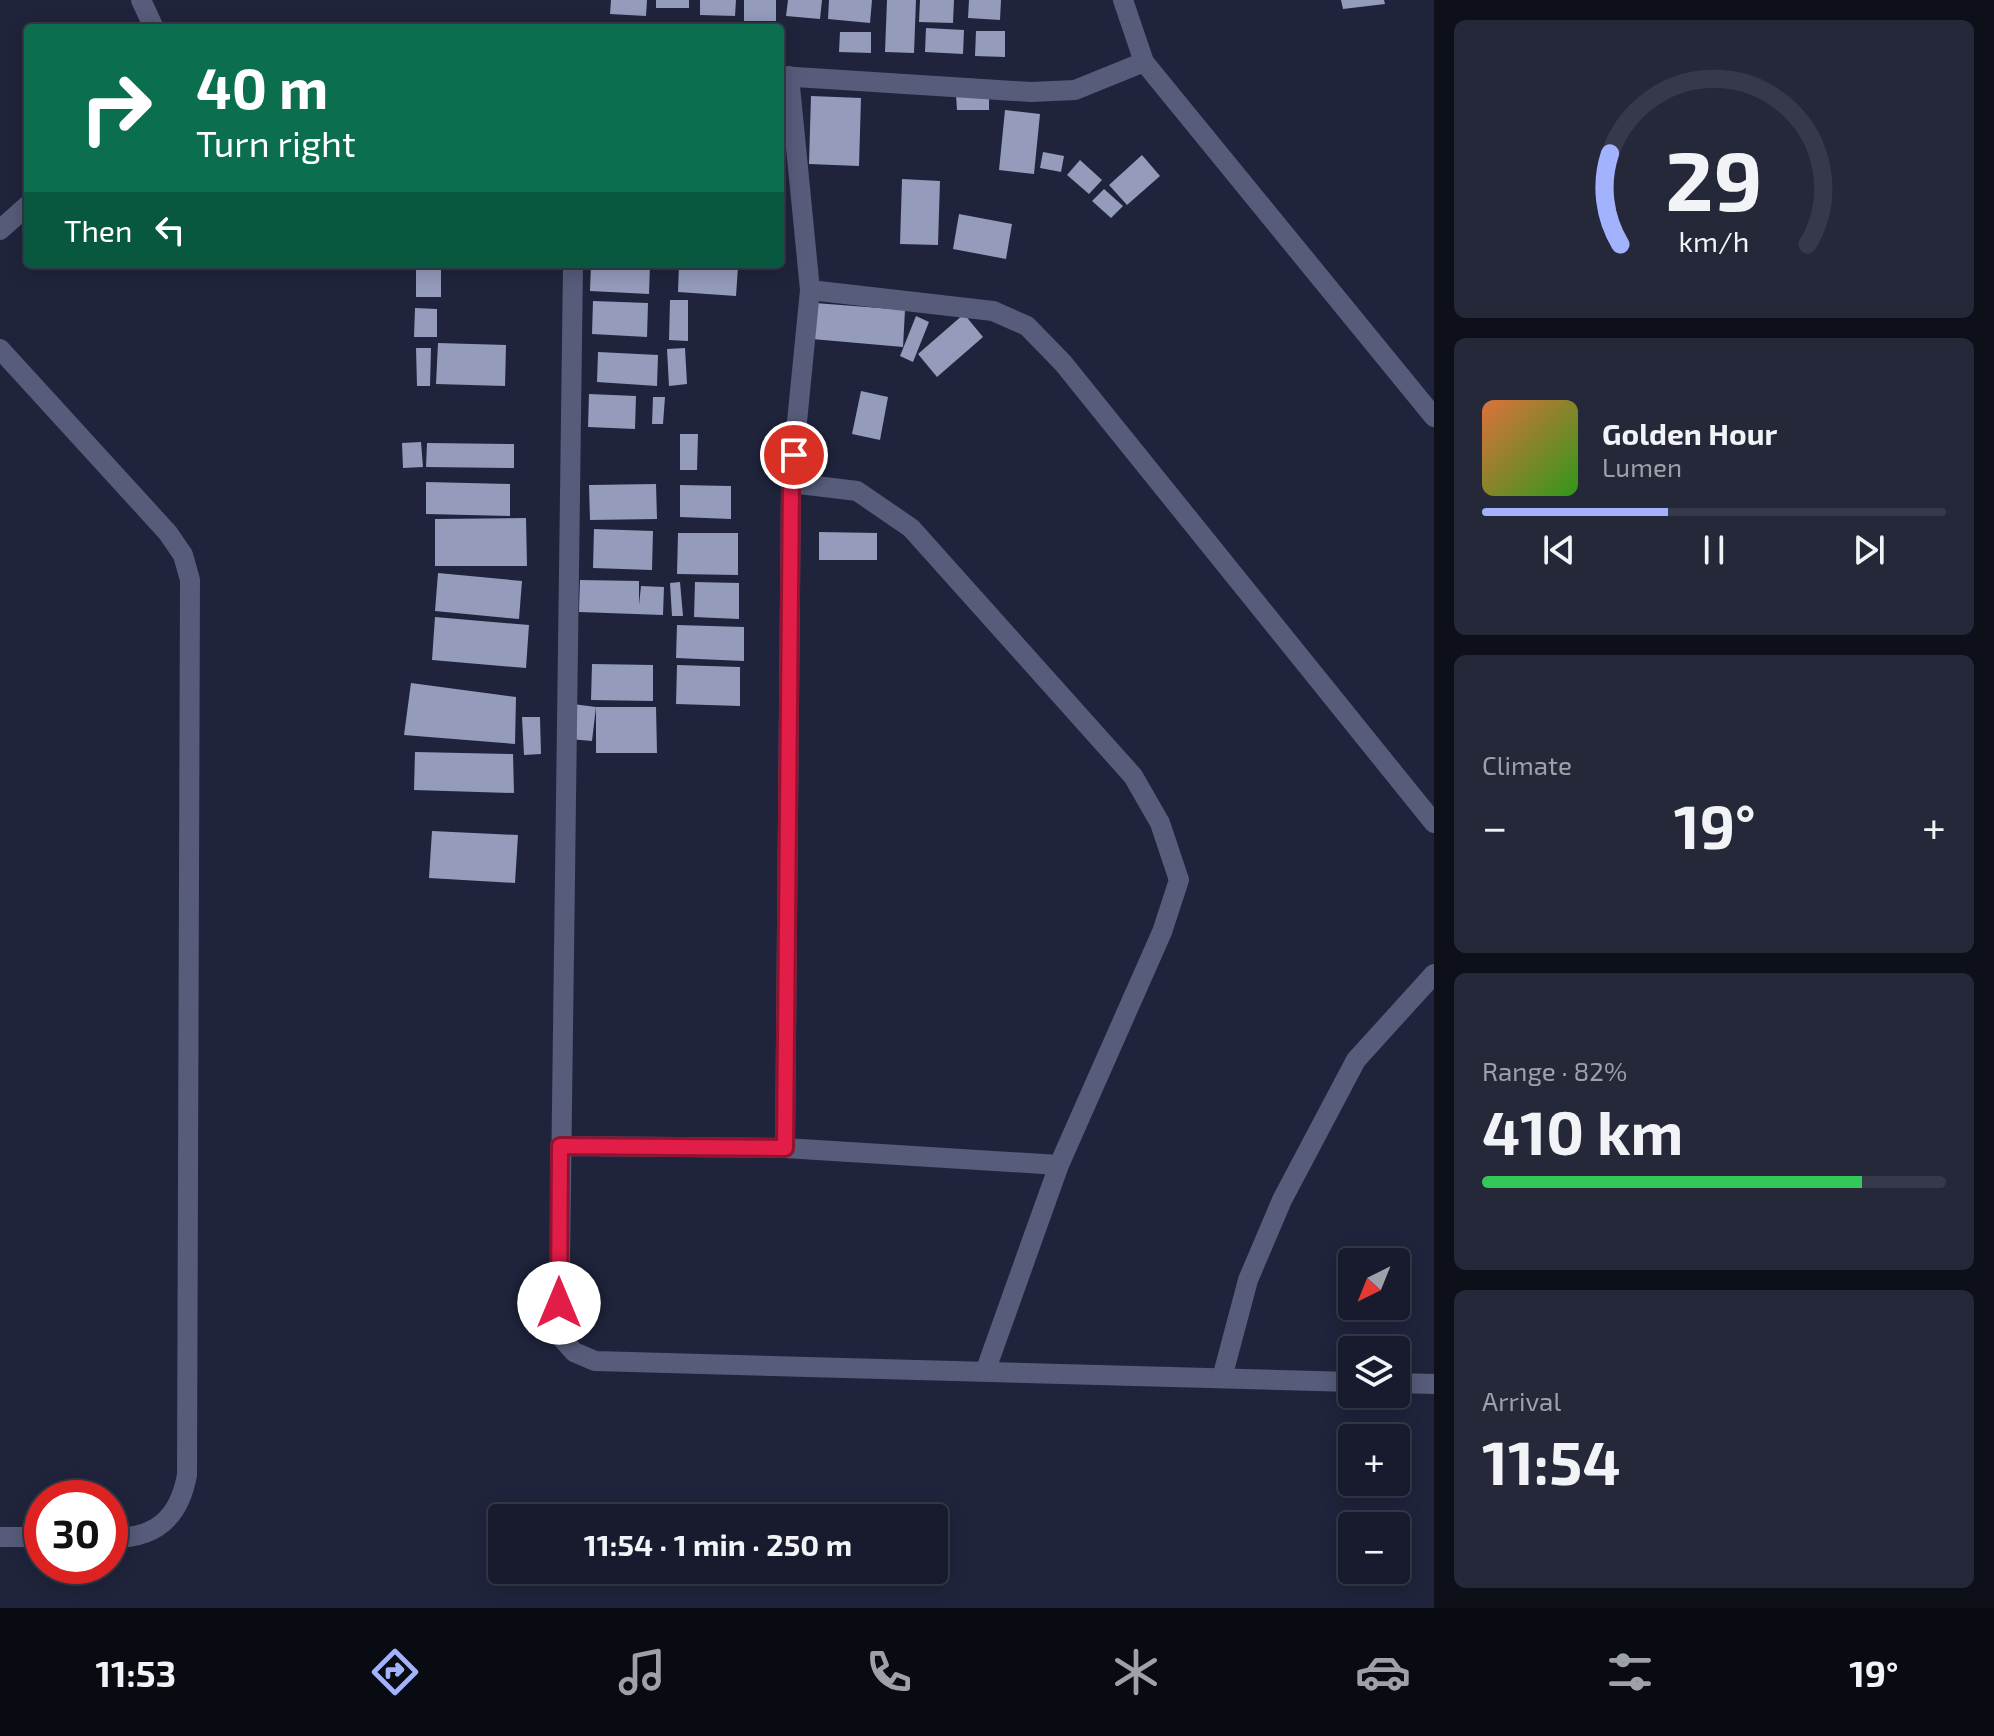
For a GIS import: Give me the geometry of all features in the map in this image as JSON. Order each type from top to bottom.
[{"type":"street","points":[[141,0],[152,24]]},
{"type":"street","points":[[1123,0],[1144,62],[1434,417]]},
{"type":"street","points":[[785,1148],[791,483],[810,290],[785,76],[1031,92],[1075,90],[1144,62]]},
{"type":"street","points":[[0,230],[24,209]]},
{"type":"street","points":[[573,268],[559,1335],[574,1352],[595,1361],[1338,1382]]},
{"type":"street","points":[[810,290],[993,311],[1027,326],[1073,375],[1434,823]]},
{"type":"street","points":[[0,349],[168,533],[183,555],[190,580],[187,1475],[183,1495],[174,1513],[141,1536],[128,1537]]},
{"type":"street","points":[[791,483],[857,491],[911,528],[1133,776],[1160,823],[1179,880],[1162,932],[1059,1165],[985,1372]]},
{"type":"street","points":[[1222,1378],[1248,1280],[1282,1200],[1356,1060],[1434,974]]},
{"type":"street","points":[[560,1146],[785,1148],[1059,1165]]},
{"type":"street","points":[[1410,1383],[1434,1384]]},
{"type":"street","points":[[0,1537],[24,1537]]},
{"type":"building","points":[[611,0],[647,0],[646,16],[610,14]]},
{"type":"building","points":[[656,0],[689,0],[689,8],[656,8]]},
{"type":"building","points":[[700,0],[736,0],[735,16],[700,15]]},
{"type":"building","points":[[744,0],[776,0],[776,21],[744,21]]},
{"type":"building","points":[[788,0],[822,0],[820,19],[786,16]]},
{"type":"building","points":[[829,0],[872,0],[870,23],[828,19]]},
{"type":"building","points":[[887,0],[916,0],[914,53],[885,52]]},
{"type":"building","points":[[920,0],[954,0],[953,23],[919,22]]},
{"type":"building","points":[[969,0],[1001,0],[1000,20],[968,18]]},
{"type":"building","points":[[1341,0],[1384,0],[1385,4],[1343,9]]},
{"type":"building","points":[[926,28],[964,30],[963,54],[925,52]]},
{"type":"building","points":[[976,31],[1005,31],[1005,57],[975,56]]},
{"type":"building","points":[[840,32],[871,32],[871,53],[839,52]]},
{"type":"building","points":[[989,94],[989,110],[957,110],[956,95]]},
{"type":"building","points":[[811,96],[861,98],[859,166],[809,164]]},
{"type":"building","points":[[1005,110],[1040,114],[1034,174],[999,170]]},
{"type":"building","points":[[1043,152],[1064,156],[1061,172],[1040,168]]},
{"type":"building","points":[[1142,155],[1160,176],[1127,205],[1109,185]]},
{"type":"building","points":[[1080,160],[1102,180],[1089,194],[1067,175]]},
{"type":"building","points":[[902,179],[940,181],[938,245],[900,244]]},
{"type":"building","points":[[1104,189],[1123,206],[1111,218],[1092,201]]},
{"type":"building","points":[[959,214],[1012,224],[1006,259],[953,249]]},
{"type":"building","points":[[416,268],[441,268],[441,297],[416,297]]},
{"type":"building","points":[[591,268],[650,268],[649,294],[590,291]]},
{"type":"building","points":[[679,268],[738,268],[736,296],[678,292]]},
{"type":"building","points":[[670,300],[688,300],[688,341],[669,340]]},
{"type":"building","points":[[593,301],[648,303],[647,337],[592,334]]},
{"type":"building","points":[[815,303],[905,310],[903,347],[812,339]]},
{"type":"building","points":[[415,308],[437,309],[437,337],[414,337]]},
{"type":"building","points":[[964,314],[983,337],[937,377],[918,354]]},
{"type":"building","points":[[916,316],[929,322],[913,362],[900,356]]},
{"type":"building","points":[[438,343],[506,345],[505,386],[436,384]]},
{"type":"building","points":[[416,348],[431,348],[430,386],[417,386]]},
{"type":"building","points":[[685,348],[687,384],[669,386],[667,349]]},
{"type":"building","points":[[598,352],[658,355],[657,386],[597,382]]},
{"type":"building","points":[[861,391],[888,397],[880,440],[852,434]]},
{"type":"building","points":[[589,394],[636,396],[635,429],[588,427]]},
{"type":"building","points":[[653,397],[665,397],[663,424],[652,424]]},
{"type":"building","points":[[680,434],[698,434],[697,470],[680,470]]},
{"type":"building","points":[[421,442],[423,467],[403,468],[402,443]]},
{"type":"building","points":[[427,443],[514,444],[514,468],[426,467]]},
{"type":"building","points":[[426,482],[510,484],[510,516],[426,514]]},
{"type":"building","points":[[656,484],[657,519],[590,520],[589,485]]},
{"type":"building","points":[[680,485],[731,486],[731,519],[680,517]]},
{"type":"building","points":[[526,518],[527,566],[435,566],[435,519]]},
{"type":"building","points":[[594,529],[653,531],[652,570],[593,568]]},
{"type":"building","points":[[819,532],[877,533],[877,560],[819,560]]},
{"type":"building","points":[[678,533],[738,533],[738,575],[677,574]]},
{"type":"building","points":[[438,573],[522,581],[519,619],[435,611]]},
{"type":"building","points":[[580,580],[639,581],[639,605],[641,586],[664,587],[663,615],[579,612]]},
{"type":"building","points":[[680,582],[683,616],[672,616],[670,583]]},
{"type":"building","points":[[695,582],[739,583],[739,619],[694,617]]},
{"type":"building","points":[[435,617],[529,625],[526,668],[432,660]]},
{"type":"building","points":[[677,625],[744,627],[744,661],[676,658]]},
{"type":"building","points":[[592,664],[653,665],[653,701],[591,700]]},
{"type":"building","points":[[677,665],[740,667],[740,706],[676,704]]},
{"type":"building","points":[[411,683],[516,697],[515,744],[404,735]]},
{"type":"building","points":[[573,704],[596,707],[592,741],[569,739]]},
{"type":"building","points":[[596,707],[656,707],[657,753],[596,753]]},
{"type":"building","points":[[522,717],[540,717],[541,754],[524,755]]},
{"type":"building","points":[[415,752],[513,754],[514,793],[414,790]]},
{"type":"building","points":[[432,831],[518,835],[515,883],[429,878]]},
{"type":"route","points":[[559,1303],[560,1146],[785,1148],[791,483],[794,455]]}]
